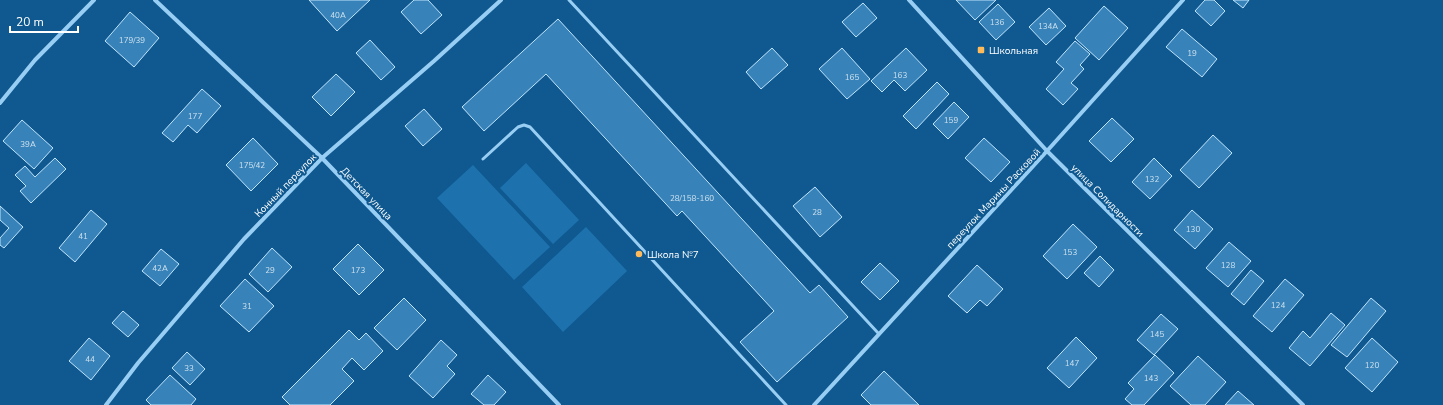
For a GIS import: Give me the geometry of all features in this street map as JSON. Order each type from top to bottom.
[{"type":"street","points":[[0,104],[35,60],[94,0]]},
{"type":"street","name":"Детская улица","points":[[155,0],[322,158],[559,405]]},
{"type":"street","name":"Конный переулок","points":[[106,405],[138,363],[244,239],[322,158],[434,61],[501,0]]},
{"type":"street","name":"улица Солидарности","points":[[909,0],[1047,151],[1303,405]]},
{"type":"street","name":"переулок Марины Расковой","points":[[814,405],[1183,0]]},
{"type":"lane","points":[[570,0],[879,334]]},
{"type":"lane","points":[[482,159],[518,127],[524,125],[530,127],[786,405]]},
{"type":"shaded area","points":[[526,163],[579,220],[553,244],[500,188]]},
{"type":"shaded area","points":[[473,165],[550,247],[514,280],[437,198]]},
{"type":"shaded area","points":[[586,227],[627,271],[563,332],[522,287]]},
{"type":"building","points":[[309,0],[370,0],[337,31]]},
{"type":"building","points":[[414,0],[428,0],[442,15],[421,34],[401,12]]},
{"type":"building","points":[[956,0],[996,0],[975,20]]},
{"type":"building","points":[[1205,0],[1214,0],[1225,11],[1211,26],[1195,11]]},
{"type":"building","points":[[1233,0],[1249,0],[1243,8]]},
{"type":"building","points":[[863,3],[877,18],[856,37],[842,22]]},
{"type":"building","points":[[998,4],[1015,22],[996,40],[979,22]]},
{"type":"building","points":[[1104,6],[1128,28],[1099,60],[1075,38]]},
{"type":"building","points":[[1049,8],[1066,26],[1046,45],[1029,27]]},
{"type":"building","points":[[130,12],[159,38],[134,67],[105,41]]},
{"type":"building","points":[[558,19],[810,293],[819,285],[848,317],[777,382],[740,342],[774,311],[682,211],[677,216],[546,74],[484,131],[462,107]]},
{"type":"building","points":[[1182,29],[1217,59],[1202,77],[1166,47]]},
{"type":"building","points":[[370,40],[395,67],[381,80],[356,53]]},
{"type":"building","points":[[1075,41],[1090,54],[1080,65],[1084,69],[1071,83],[1078,89],[1063,105],[1046,89],[1064,69],[1056,62]]},
{"type":"building","points":[[772,48],[788,65],[761,89],[746,72]]},
{"type":"building","points":[[842,48],[870,79],[847,99],[819,69]]},
{"type":"building","points":[[906,48],[927,70],[905,91],[894,80],[882,92],[871,81]]},
{"type":"building","points":[[336,74],[355,92],[331,116],[312,97]]},
{"type":"building","points":[[937,82],[949,94],[916,129],[903,116]]},
{"type":"building","points":[[202,89],[221,106],[197,133],[188,125],[173,142],[162,133]]},
{"type":"building","points":[[954,102],[969,117],[948,139],[933,124]]},
{"type":"building","points":[[424,109],[442,129],[423,146],[405,126]]},
{"type":"building","points":[[1112,118],[1134,139],[1111,162],[1089,141]]},
{"type":"building","points":[[22,120],[53,148],[34,169],[3,141]]},
{"type":"building","points":[[1213,135],[1232,153],[1199,188],[1180,170]]},
{"type":"building","points":[[253,138],[278,164],[251,191],[226,165]]},
{"type":"building","points":[[984,138],[1010,162],[991,182],[965,158]]},
{"type":"building","points":[[55,158],[66,169],[31,203],[20,191],[26,186],[15,175],[25,166],[35,177]]},
{"type":"building","points":[[1154,158],[1172,176],[1150,199],[1132,182]]},
{"type":"building","points":[[815,187],[842,217],[820,237],[793,206]]},
{"type":"building","points":[[0,206],[23,227],[4,248],[0,245],[0,238],[9,228],[0,220]]},
{"type":"building","points":[[91,210],[107,224],[75,262],[59,248]]},
{"type":"building","points":[[1192,210],[1213,229],[1195,249],[1174,230]]},
{"type":"building","points":[[1073,224],[1097,247],[1067,279],[1043,256]]},
{"type":"building","points":[[1229,242],[1251,261],[1228,287],[1206,268]]},
{"type":"building","points":[[358,244],[384,270],[359,295],[333,269]]},
{"type":"building","points":[[272,248],[292,267],[268,292],[249,274]]},
{"type":"building","points":[[161,249],[179,264],[160,286],[142,271]]},
{"type":"building","points":[[1100,256],[1114,270],[1099,287],[1084,273]]},
{"type":"building","points":[[880,263],[899,281],[880,300],[861,282]]},
{"type":"building","points":[[977,265],[1003,289],[987,306],[980,300],[967,313],[948,296]]},
{"type":"building","points":[[1251,270],[1264,281],[1244,305],[1231,294]]},
{"type":"building","points":[[245,279],[274,306],[249,332],[220,306]]},
{"type":"building","points":[[1285,279],[1304,295],[1272,332],[1253,316]]},
{"type":"building","points":[[404,298],[426,320],[397,350],[374,328]]},
{"type":"building","points":[[1371,298],[1386,311],[1347,357],[1331,345]]},
{"type":"building","points":[[123,311],[139,325],[128,337],[112,323]]},
{"type":"building","points":[[1331,313],[1345,325],[1310,366],[1289,348],[1303,331],[1310,338]]},
{"type":"building","points":[[1161,314],[1178,329],[1154,355],[1137,340]]},
{"type":"building","points":[[349,330],[359,340],[366,333],[383,351],[364,370],[352,358],[342,369],[354,381],[330,405],[290,405],[282,397]]},
{"type":"building","points":[[1076,337],[1097,358],[1069,388],[1047,368]]},
{"type":"building","points":[[89,338],[110,356],[91,380],[69,361]]},
{"type":"building","points":[[1372,338],[1398,362],[1372,392],[1345,368]]},
{"type":"building","points":[[441,340],[457,355],[447,366],[455,374],[433,398],[409,376]]},
{"type":"building","points":[[187,352],[205,369],[190,385],[172,368]]},
{"type":"building","points":[[1155,355],[1174,373],[1144,405],[1132,405],[1125,399],[1134,389],[1128,383]]},
{"type":"building","points":[[1198,356],[1226,382],[1205,405],[1191,405],[1170,386]]},
{"type":"building","points":[[884,371],[919,405],[871,405],[861,395]]},
{"type":"building","points":[[170,375],[196,399],[191,405],[151,405],[146,400]]},
{"type":"building","points":[[488,375],[506,392],[494,405],[484,405],[471,394]]},
{"type":"building","points":[[1238,391],[1254,405],[1225,405]]},
{"type":"place","name":"Школьная","points":[[981,50]]},
{"type":"place","name":"Школа №7","points":[[639,254]]}]
